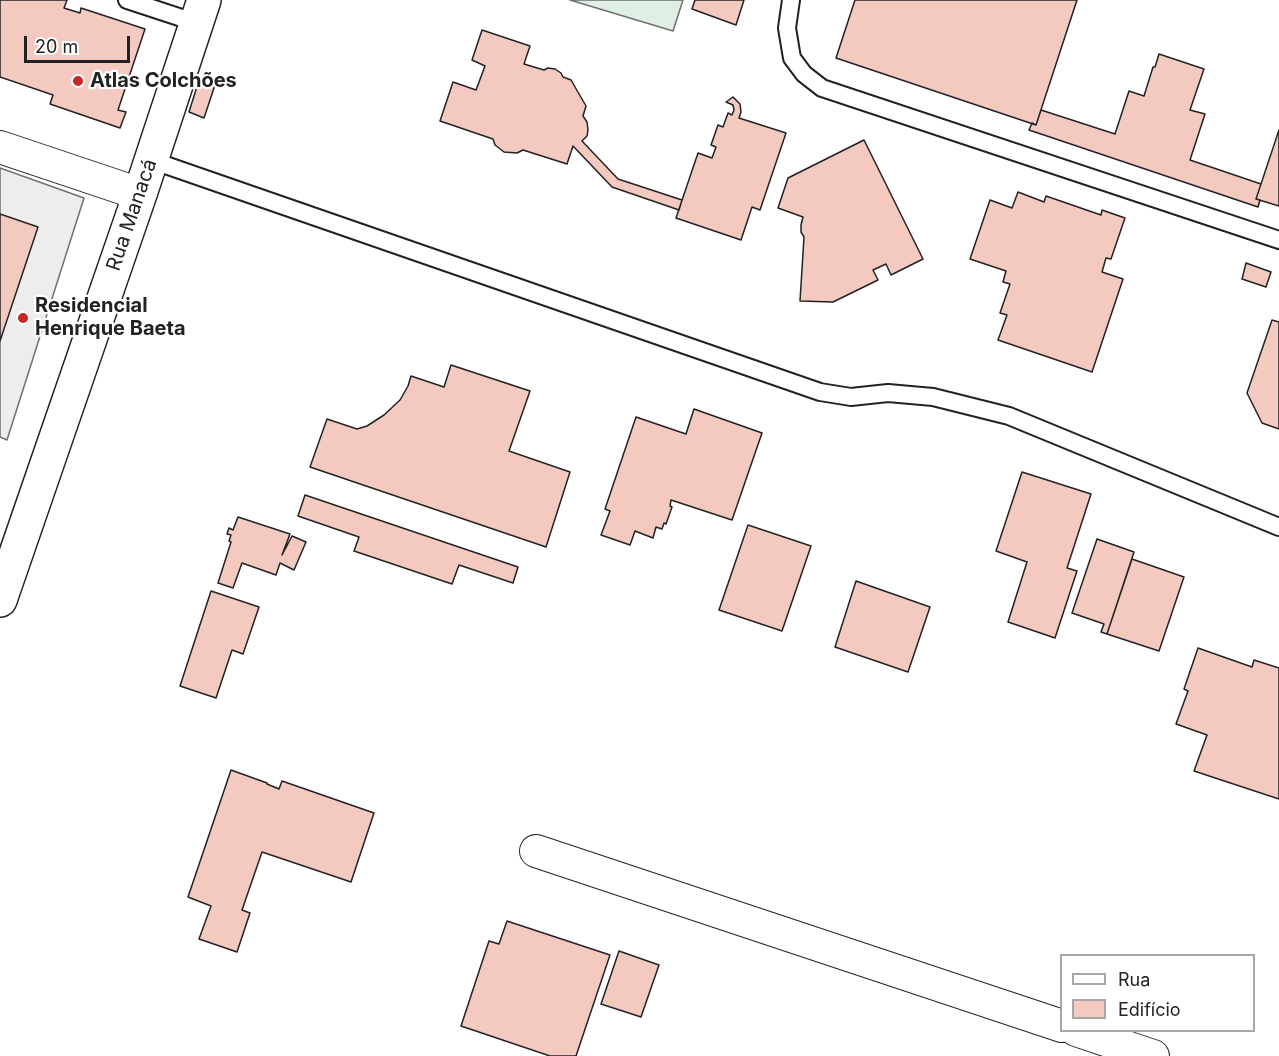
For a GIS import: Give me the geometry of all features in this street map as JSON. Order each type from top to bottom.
[{"type":"street","name":"Rua Manacá","points":[[0,600],[140,194],[200,12]]},
{"type":"street","points":[[0,147],[140,194]]},
{"type":"street","points":[[536,851],[1060,1025]]},
{"type":"street","points":[[1082,1032],[1153,1056]]},
{"type":"lane","points":[[128,0],[200,12]]},
{"type":"lane","points":[[791,0],[787,28],[792,58],[804,74],[822,88],[1279,240]]},
{"type":"lane","points":[[151,160],[820,392],[851,397],[888,393],[933,397],[1009,416],[1279,527]]},
{"type":"green space","points":[[570,0],[683,0],[673,31]]},
{"type":"shaded area","name":"Residencial Henrique Baeta","points":[[0,168],[84,198],[7,440],[0,437]]},
{"type":"building","points":[[0,0],[67,0],[64,8],[80,13],[81,8],[145,29],[118,110],[126,112],[120,128],[50,104],[53,95],[0,77]]},
{"type":"building","points":[[695,0],[744,0],[736,25],[692,9]]},
{"type":"building","points":[[855,0],[1077,0],[1036,125],[836,58]]},
{"type":"building","points":[[482,30],[530,46],[524,64],[544,70],[555,69],[563,77],[571,80],[586,106],[583,116],[588,130],[587,136],[582,141],[618,179],[682,200],[679,210],[612,187],[573,146],[567,164],[523,150],[517,153],[504,152],[495,145],[493,139],[440,121],[453,82],[476,90],[485,66],[472,60]]},
{"type":"building","points":[[1159,54],[1204,69],[1190,110],[1205,114],[1190,160],[1261,184],[1256,199],[1260,200],[1258,207],[1029,130],[1032,123],[1036,125],[1041,110],[1115,134],[1129,91],[1144,96]]},
{"type":"building","points":[[199,80],[215,85],[204,118],[189,112]]},
{"type":"building","points":[[733,97],[740,104],[739,118],[786,133],[760,210],[752,207],[741,240],[676,218],[698,153],[712,158],[716,147],[711,145],[718,125],[723,127],[728,113],[732,115],[734,110],[733,105],[726,102]]},
{"type":"building","points":[[1279,130],[1279,206],[1256,199]]},
{"type":"building","points":[[864,140],[923,259],[891,275],[886,264],[873,270],[878,280],[833,302],[800,301],[803,217],[778,208],[788,178]]},
{"type":"building","points":[[1018,192],[1044,202],[1046,196],[1101,215],[1102,210],[1125,218],[1111,259],[1106,258],[1102,272],[1123,279],[1092,372],[998,340],[1007,315],[1000,313],[1010,284],[1003,282],[1006,271],[970,259],[990,200],[1012,208]]},
{"type":"building","points":[[0,214],[38,227],[0,341]]},
{"type":"building","points":[[1246,263],[1271,272],[1266,287],[1242,279]]},
{"type":"building","points":[[1272,320],[1279,322],[1279,429],[1262,423],[1247,393]]},
{"type":"building","points":[[451,365],[530,391],[509,451],[570,472],[546,547],[310,467],[327,419],[357,429],[367,426],[384,415],[400,400],[411,376],[444,387]]},
{"type":"building","points":[[694,409],[762,433],[732,520],[671,500],[670,506],[672,507],[666,524],[664,523],[662,529],[656,527],[653,538],[635,531],[630,545],[601,535],[610,511],[605,509],[636,417],[686,434]]},
{"type":"building","points":[[1022,472],[1091,494],[1067,568],[1077,571],[1055,638],[1008,622],[1027,562],[996,551]]},
{"type":"building","points":[[305,495],[518,567],[513,583],[459,565],[452,584],[354,551],[359,537],[298,516]]},
{"type":"building","points":[[238,517],[290,534],[282,555],[292,536],[306,542],[294,570],[280,563],[276,575],[242,563],[233,588],[218,583],[231,542],[229,541],[231,535],[227,534],[229,528],[233,530]]},
{"type":"building","points":[[748,525],[811,546],[782,631],[719,610]]},
{"type":"building","points":[[1097,539],[1134,552],[1107,634],[1101,632],[1104,624],[1072,613]]},
{"type":"building","points":[[1132,559],[1184,577],[1159,651],[1107,634]]},
{"type":"building","points":[[856,581],[930,607],[908,672],[835,647]]},
{"type":"building","points":[[211,591],[259,607],[243,654],[232,650],[216,698],[180,686]]},
{"type":"building","points":[[1198,648],[1252,667],[1254,660],[1279,668],[1279,799],[1194,771],[1207,735],[1176,724],[1188,691],[1184,689]]},
{"type":"building","points":[[231,770],[279,789],[282,781],[374,813],[351,882],[262,852],[242,910],[250,913],[237,952],[199,939],[211,906],[188,897]]},
{"type":"building","points":[[507,921],[610,955],[576,1056],[550,1056],[461,1026],[489,941],[499,944]]},
{"type":"building","points":[[619,951],[659,965],[641,1017],[601,1004]]},
{"type":"place","name":"Atlas Colchões","points":[[78,81]]},
{"type":"place","name":"Residencial Henrique Baeta","points":[[23,318]]}]
